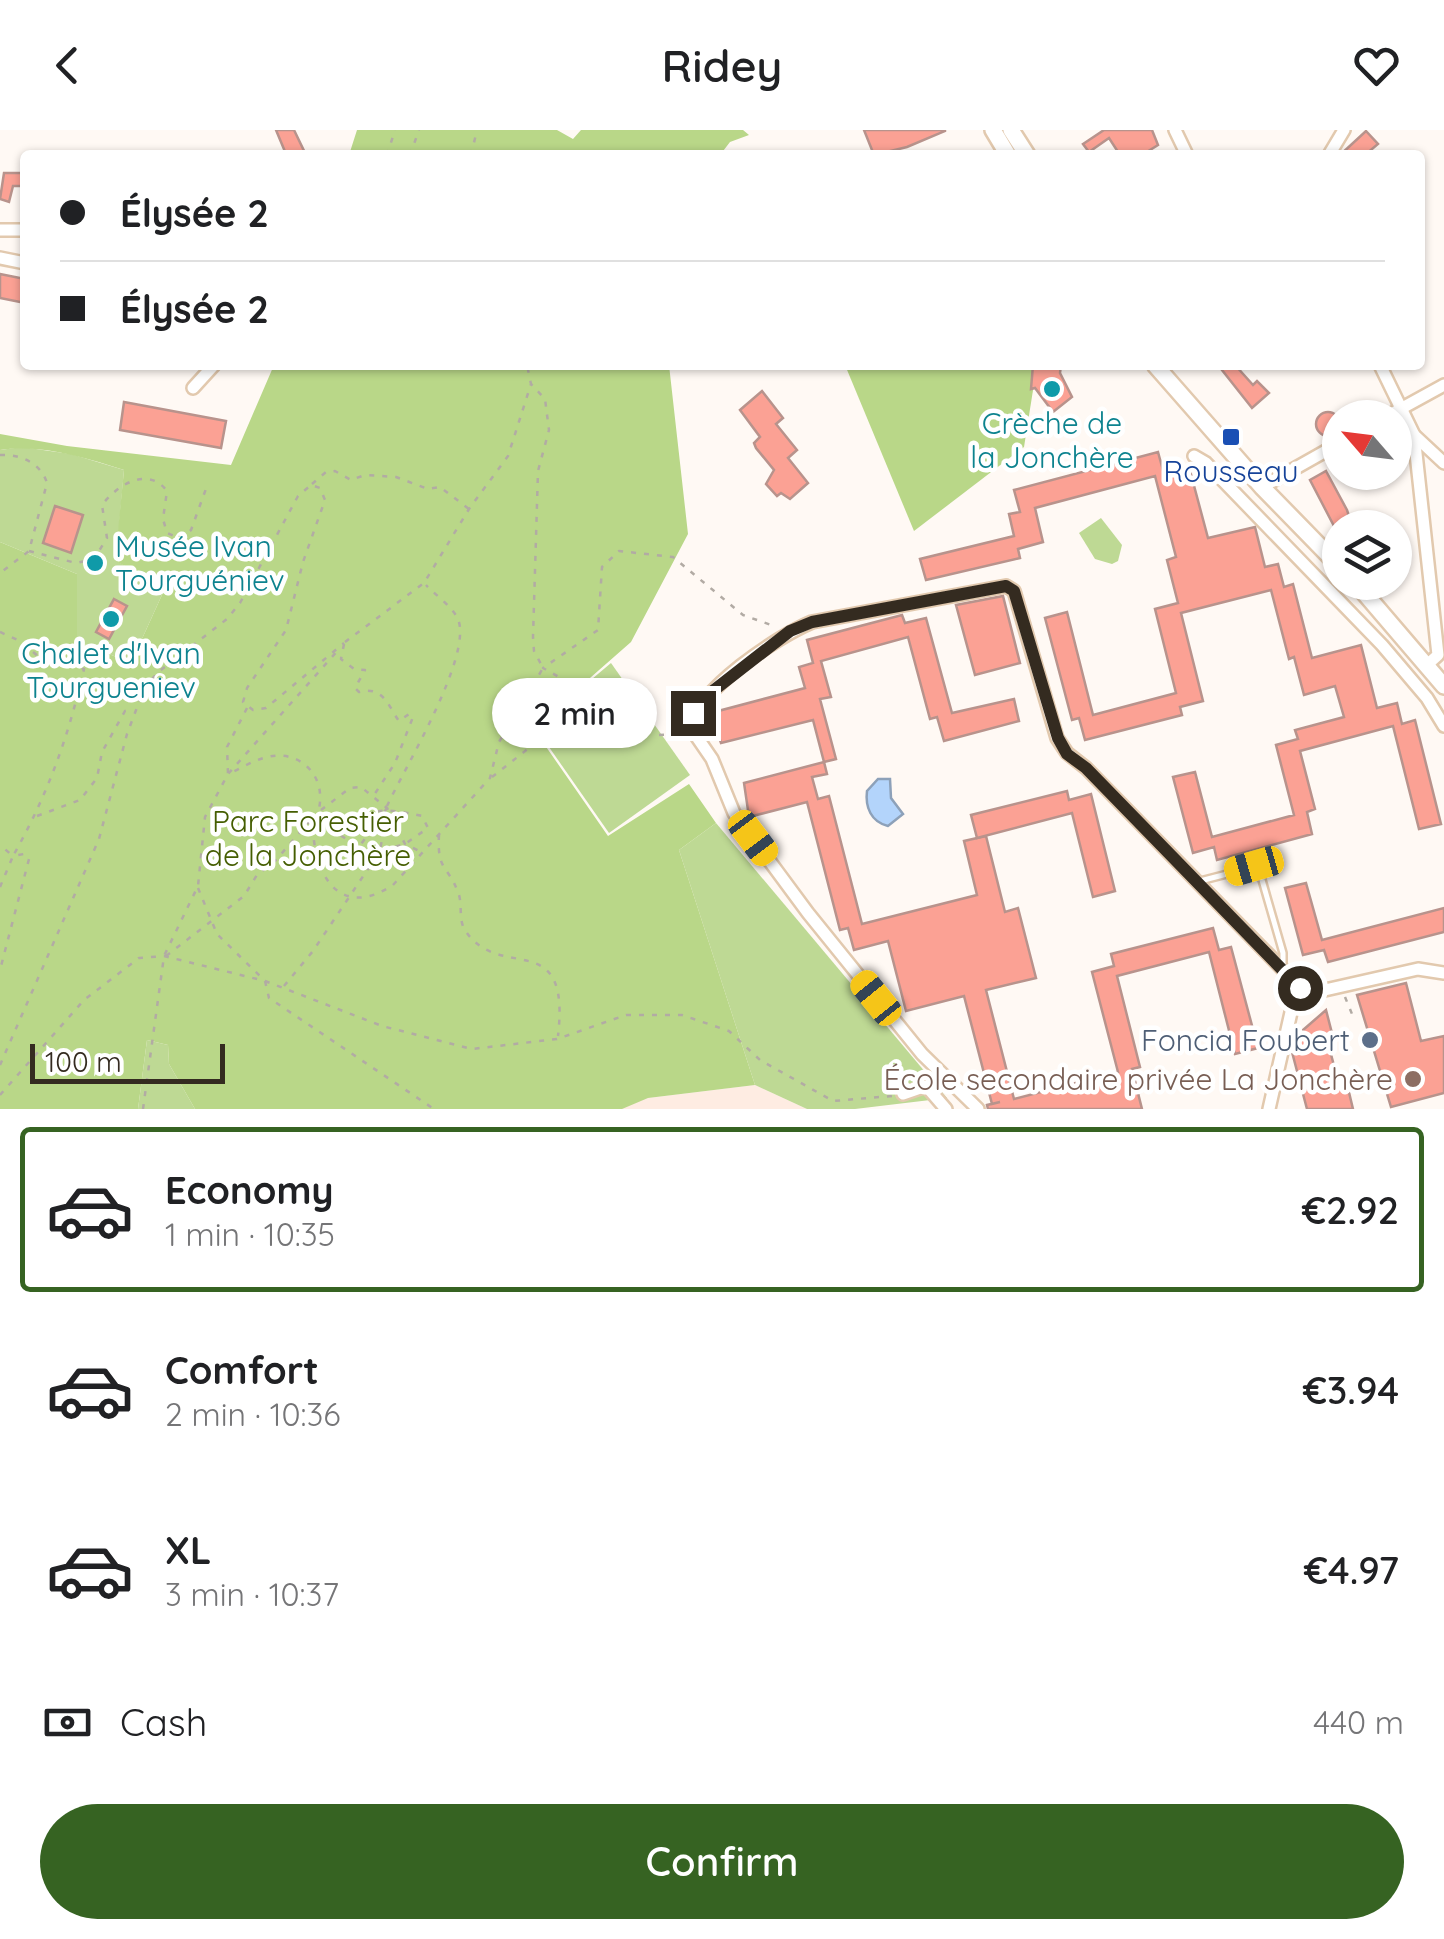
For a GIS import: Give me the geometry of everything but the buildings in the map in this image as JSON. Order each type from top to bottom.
[{"type":"street","points":[[193,388],[209,370]]},
{"type":"street","points":[[1160,370],[1262,487],[1322,549]]},
{"type":"street","points":[[1382,370],[1396,400]]},
{"type":"street","points":[[1412,402],[1444,385]]},
{"type":"street","points":[[1412,431],[1444,463]]},
{"type":"street","points":[[1414,435],[1437,657],[1444,686]]},
{"type":"street","points":[[1262,487],[1322,453]]},
{"type":"street","points":[[1194,456],[1206,463],[1382,645],[1427,698],[1444,726]]},
{"type":"street","points":[[978,1109],[922,1054],[808,913],[734,813],[708,754],[692,733],[693,713],[700,701],[790,631],[812,622],[880,606],[1006,586],[1014,591],[1058,738],[1073,758],[1300,988],[1316,992],[1418,969],[1444,973]]},
{"type":"street","points":[[1375,600],[1437,657]]},
{"type":"street","points":[[1270,1109],[1300,988]]},
{"type":"street","points":[[903,1094],[926,1086],[946,1109]]},
{"type":"lane","points":[[1198,882],[1258,866],[1284,968]]},
{"type":"path","points":[[312,485],[325,493],[323,511],[303,562],[286,630],[242,696],[248,707],[259,710],[273,704],[344,643],[424,583],[468,509],[508,456],[530,384],[528,370]]},
{"type":"path","points":[[530,384],[545,399],[549,430],[538,471],[534,652],[543,668],[580,690]]},
{"type":"path","points":[[0,456],[30,461],[44,474],[47,483],[30,551],[0,573]]},
{"type":"path","points":[[0,1065],[99,839],[144,689],[157,673],[174,664],[234,612],[298,496],[326,472],[335,472],[351,480],[365,475],[396,477],[414,486],[440,486],[468,509]]},
{"type":"path","points":[[30,551],[76,563],[94,559],[107,538],[102,505],[116,491],[146,477],[155,479],[166,491],[166,532],[174,537],[187,536],[207,486]]},
{"type":"path","points":[[490,778],[499,742],[543,668],[598,630],[602,567],[619,551],[673,556],[743,615],[790,631]]},
{"type":"path","points":[[380,850],[405,844],[428,828],[422,816],[386,808],[332,830],[359,847],[386,808],[436,713],[456,662],[460,624],[454,612],[424,583]]},
{"type":"path","points":[[0,632],[39,656],[84,669],[68,740],[0,887]]},
{"type":"path","points":[[143,1109],[164,956],[198,886],[205,816],[228,774],[344,643]]},
{"type":"path","points":[[344,643],[340,659],[354,669],[365,670],[355,688],[376,692],[388,700],[394,719],[399,721],[409,714],[413,718],[395,763],[373,796]]},
{"type":"path","points":[[228,774],[227,747],[248,707]]},
{"type":"path","points":[[35,816],[80,800],[97,778],[102,752],[124,711],[137,708]]},
{"type":"path","points":[[659,735],[692,733]]},
{"type":"path","points":[[228,774],[266,757],[298,758],[315,773],[321,800],[313,839],[322,870],[348,900],[374,898],[393,885],[490,778],[529,748],[545,741]]},
{"type":"path","points":[[164,956],[244,896],[256,875],[276,860],[318,812],[350,788],[361,786],[373,796],[386,808],[405,844],[423,853]]},
{"type":"path","points":[[282,988],[380,850],[386,808]]},
{"type":"path","points":[[440,834],[438,860],[459,894],[462,928],[484,951],[534,960],[552,974],[560,1011],[557,1039]]},
{"type":"path","points":[[0,846],[12,856],[24,854],[29,859],[0,970]]},
{"type":"path","points":[[198,886],[217,934],[264,981],[270,998],[434,1109]]},
{"type":"path","points":[[0,1095],[84,1000],[139,958],[164,956],[264,981],[382,1026],[472,1049],[557,1039],[626,1015],[682,1015],[729,1031],[760,1060],[832,1101],[903,1094]]},
{"type":"path","points":[[1341,987],[1352,1014]]},
{"type":"shaded area","points":[[755,1085],[807,1109],[575,1109],[648,1098]]},
{"type":"green space","points":[[357,130],[557,130],[573,139],[581,130],[743,130],[749,135],[730,142],[724,150],[351,150]]},
{"type":"green space","name":"Parc Forestier de la Jonchère","points":[[272,370],[670,370],[688,534],[631,642],[533,728],[608,836],[689,784],[716,823],[679,850],[755,1085],[648,1098],[622,1109],[195,1109],[169,1064],[168,1045],[147,1040],[138,1109],[0,1109],[0,542],[77,574],[77,641],[131,663],[166,586],[115,561],[124,470],[47,450],[0,450],[0,434],[231,465]]},
{"type":"green space","points":[[847,370],[1036,370],[1024,447],[914,531]]},
{"type":"green space","points":[[22,447],[71,454],[124,470],[116,561],[166,586],[131,663],[77,641],[77,574],[0,542],[0,450]]},
{"type":"green space","points":[[1101,518],[1122,545],[1118,561],[1112,564],[1095,559],[1079,533]]},
{"type":"green space","points":[[611,663],[690,775],[609,833],[535,727]]},
{"type":"green space","points":[[716,823],[947,1098],[855,1109],[807,1109],[755,1085],[679,850]]},
{"type":"green space","points":[[147,1040],[168,1045],[169,1064],[195,1109],[138,1109]]},
{"type":"water","points":[[878,779],[890,779],[891,798],[903,814],[888,826],[873,817],[867,803],[867,791]]},
{"type":"place","name":"Crèche de la Jonchère","points":[[1052,389]]},
{"type":"place","name":"Rousseau","points":[[1231,437]]},
{"type":"place","name":"Musée Ivan Tourguéniev","points":[[95,563]]},
{"type":"place","name":"Chalet d'Ivan Tourgueniev","points":[[111,619]]},
{"type":"place","name":"Foncia Foubert","points":[[1370,1040]]},
{"type":"place","name":"École secondaire privée La Jonchère","points":[[1413,1079]]},
{"type":"route","points":[[693,713],[700,701],[790,631],[812,622],[880,606],[1006,586],[1014,591],[1058,738],[1067,754],[1086,768],[1300,988]]}]
